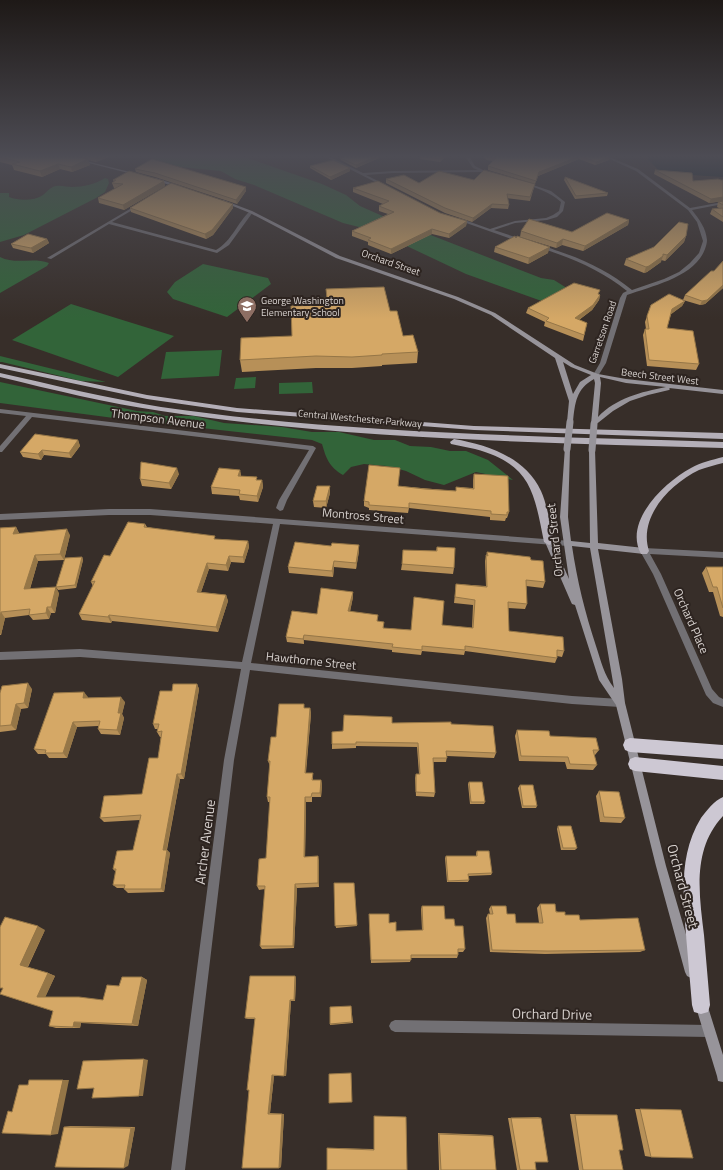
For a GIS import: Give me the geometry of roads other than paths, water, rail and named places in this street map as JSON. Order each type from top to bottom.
[{"type":"highway","points":[[630,745],[723,752]]},
{"type":"highway","points":[[635,764],[723,773]]},
{"type":"highway","points":[[701,1005],[691,896],[691,871],[696,846],[704,826],[723,805]]},
{"type":"main road","name":"Central Westchester Parkway","points":[[0,366],[147,397],[237,410],[474,428],[723,436]]},
{"type":"main road","name":"Central Westchester Parkway","points":[[0,375],[81,394],[183,412],[264,421],[371,430],[504,438],[723,445]]},
{"type":"main road","points":[[371,430],[470,444],[499,454],[514,463],[530,479],[537,491],[549,542]]},
{"type":"main road","points":[[644,551],[640,538],[643,524],[654,503],[675,481],[694,469],[723,460]]},
{"type":"street","points":[[50,258],[129,211]]},
{"type":"street","name":"Orchard Street","points":[[247,211],[338,256],[456,298],[493,314],[558,357],[596,375]]},
{"type":"street","points":[[490,230],[515,222],[547,219],[556,216],[561,211]]},
{"type":"street","name":"Garretson Road","points":[[596,375],[603,363],[623,298],[630,291],[666,280],[681,272],[692,264],[701,253],[705,241],[703,232],[699,222],[690,211]]},
{"type":"street","points":[[109,223],[217,252],[222,250],[228,243],[245,217],[251,212]]},
{"type":"street","points":[[449,217],[525,242]]},
{"type":"street","points":[[532,244],[559,252],[590,265],[609,275],[630,291]]},
{"type":"street","points":[[558,357],[572,401]]},
{"type":"street","name":"Orchard Street","points":[[596,375],[582,383],[572,401],[567,449],[564,517],[573,580],[582,617],[604,680],[620,703]]},
{"type":"street","name":"Orchard Street","points":[[596,375],[598,383],[592,450],[594,546],[618,679],[620,703],[661,866],[723,1076]]},
{"type":"street","name":"Beech Street West","points":[[596,375],[626,381],[723,392]]},
{"type":"street","points":[[594,424],[606,411],[621,403],[643,394],[676,387]]},
{"type":"street","name":"Thompson Avenue","points":[[0,411],[313,448],[280,508]]},
{"type":"street","points":[[0,450],[30,415]]},
{"type":"street","name":"Montross Street","points":[[0,517],[109,512],[150,512],[549,542],[644,551],[723,554]]},
{"type":"street","name":"Archer Avenue","points":[[178,1170],[230,760],[246,666],[277,521]]},
{"type":"street","points":[[549,542],[563,578],[582,617]]},
{"type":"street","name":"Orchard Place","points":[[644,551],[657,574],[709,692],[719,702]]},
{"type":"street","name":"Hawthorne Street","points":[[0,656],[80,652],[246,666],[572,700],[620,703]]},
{"type":"street","name":"Orchard Drive","points":[[395,1026],[709,1031]]},
{"type":"place","name":"George Washington Elementary School","points":[[247,323]]}]
